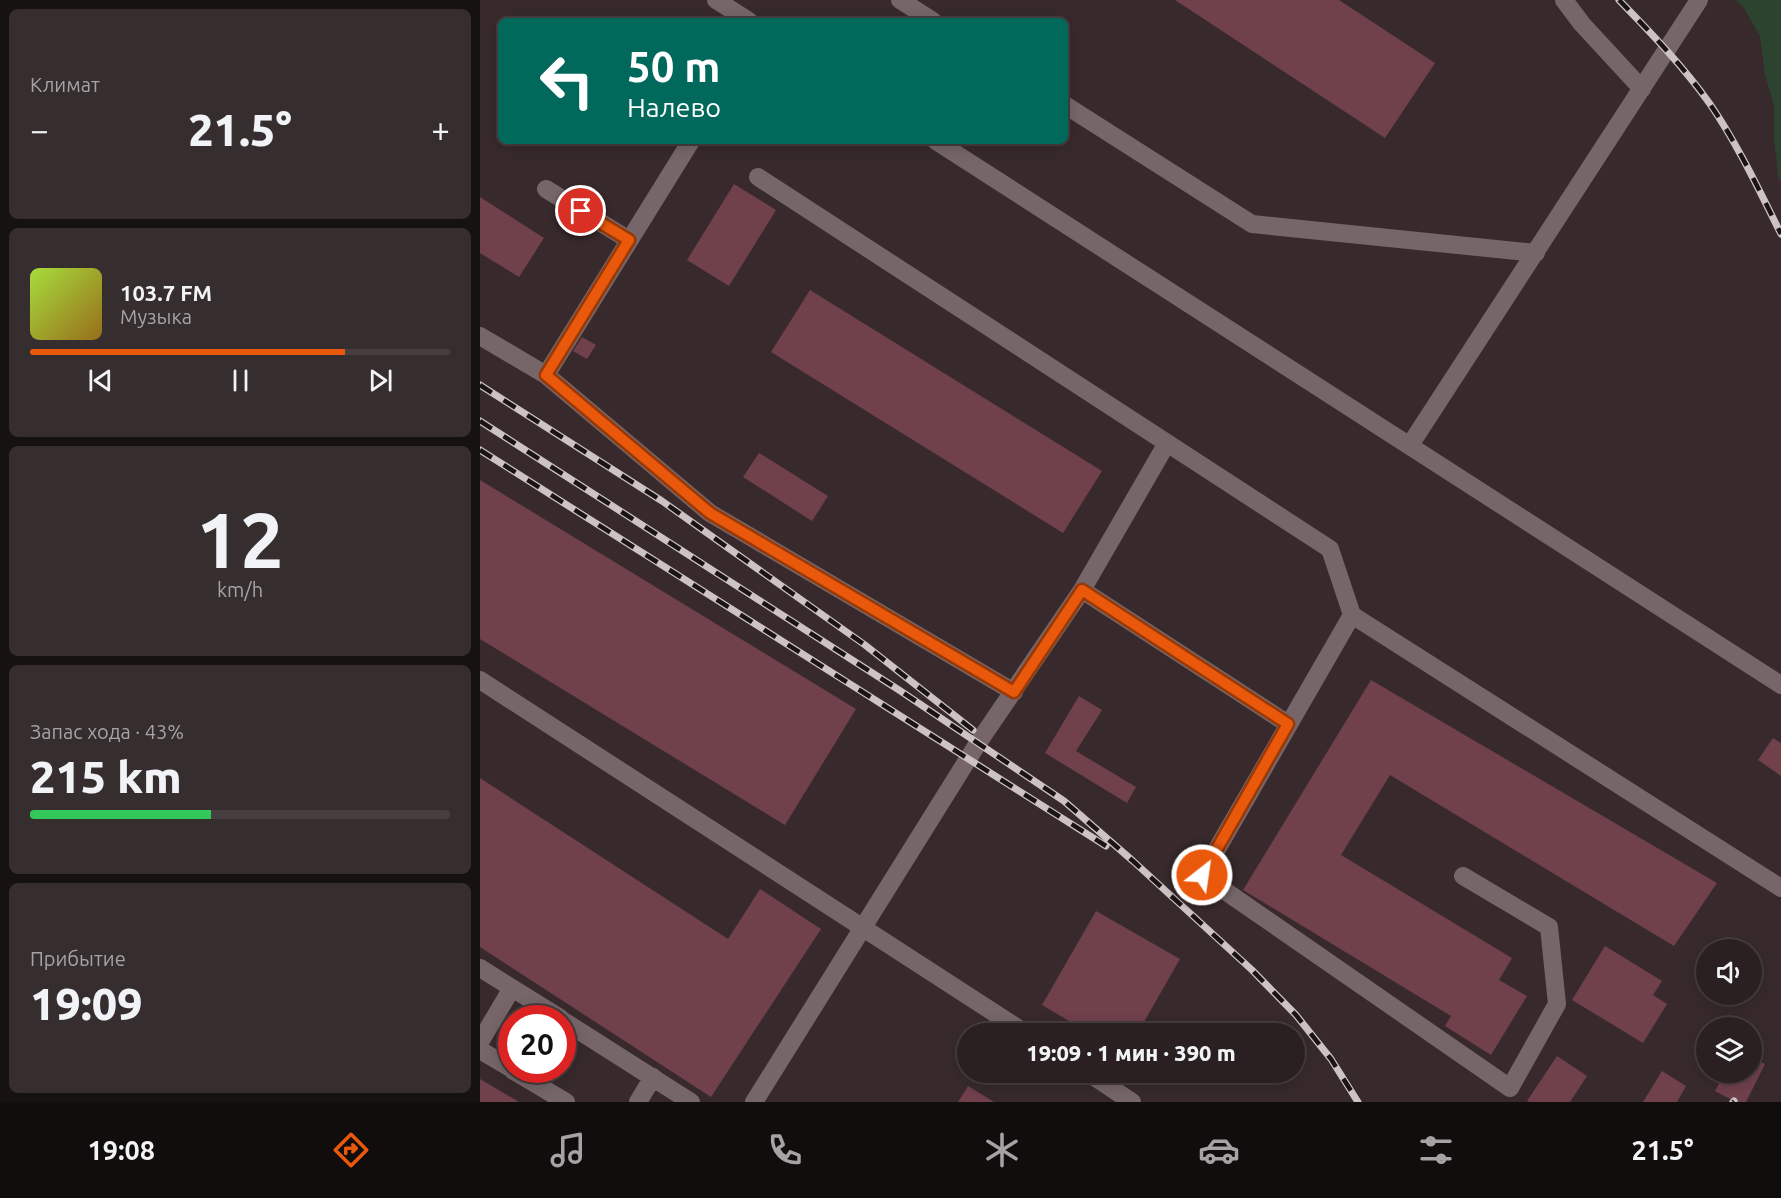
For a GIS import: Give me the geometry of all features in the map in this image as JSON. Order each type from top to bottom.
[{"type":"lane","points":[[716,0],[744,18]]},
{"type":"lane","points":[[900,0],[929,12]]},
{"type":"lane","points":[[1564,0],[1582,24],[1642,89]]},
{"type":"lane","points":[[1410,445],[1699,0]]},
{"type":"lane","points":[[1068,107],[1252,224],[1536,253]]},
{"type":"lane","points":[[546,375],[689,144]]},
{"type":"lane","points":[[941,144],[1781,685]]},
{"type":"lane","points":[[759,177],[1330,549],[1352,615],[1781,888]]},
{"type":"lane","points":[[546,189],[629,240]]},
{"type":"lane","points":[[480,336],[546,375],[710,513],[1014,692]]},
{"type":"lane","points":[[754,1102],[978,743],[1082,590],[1167,443]]},
{"type":"lane","points":[[1082,590],[1288,724]]},
{"type":"lane","points":[[1352,615],[1202,875],[1510,1088],[1557,1004],[1549,927],[1463,876]]},
{"type":"lane","points":[[480,680],[1010,1023]]},
{"type":"lane","points":[[480,968],[539,1005]]},
{"type":"lane","points":[[480,1042],[512,988]]},
{"type":"lane","points":[[576,1028],[691,1102]]},
{"type":"lane","points":[[480,1050],[498,1061]]},
{"type":"lane","points":[[638,1102],[653,1077]]},
{"type":"lane","points":[[535,1083],[566,1102]]},
{"type":"lane","points":[[1104,1083],[1132,1102]]},
{"type":"green space","points":[[1736,0],[1781,0],[1781,181],[1779,180],[1774,140],[1774,105],[1765,75],[1760,36],[1744,8]]},
{"type":"building","points":[[1175,0],[1339,0],[1435,63],[1385,138]]},
{"type":"building","points":[[734,184],[776,210],[729,286],[687,260]]},
{"type":"building","points":[[480,197],[544,238],[519,277],[480,253]]},
{"type":"building","points":[[810,290],[1102,471],[1063,533],[771,352]]},
{"type":"building","points":[[582,337],[596,345],[587,359],[573,351]]},
{"type":"building","points":[[759,453],[828,496],[812,521],[743,477]]},
{"type":"building","points":[[480,480],[856,709],[785,825],[480,639]]},
{"type":"building","points":[[1371,680],[1717,883],[1674,946],[1390,775],[1341,855],[1512,958],[1499,980],[1527,996],[1491,1055],[1445,1026],[1451,1016],[1243,890]]},
{"type":"building","points":[[1079,696],[1102,710],[1076,751],[1136,787],[1127,803],[1045,753]]},
{"type":"building","points":[[1773,738],[1781,743],[1781,776],[1758,760]]},
{"type":"building","points":[[480,778],[728,939],[760,889],[821,929],[711,1097],[576,1009],[576,1005],[569,1005],[480,947]]},
{"type":"building","points":[[1096,911],[1180,959],[1143,1023],[1072,1023],[1042,1005]]},
{"type":"building","points":[[1605,946],[1662,981],[1653,995],[1667,1004],[1643,1043],[1572,1000]]},
{"type":"building","points":[[1557,1056],[1587,1076],[1570,1102],[1527,1101]]},
{"type":"building","points":[[1662,1071],[1686,1086],[1677,1102],[1643,1102]]},
{"type":"building","points":[[480,1079],[519,1102],[480,1102]]},
{"type":"building","points":[[1719,1083],[1756,1083],[1746,1102],[1736,1102],[1715,1091]]},
{"type":"building","points":[[968,1086],[994,1102],[958,1102]]},
{"type":"railway","points":[[1619,0],[1678,63],[1710,104],[1739,152],[1781,234]]},
{"type":"railway","points":[[480,385],[662,501],[865,645],[973,730]]},
{"type":"railway","points":[[480,421],[899,690],[1064,801],[1252,970],[1296,1015],[1331,1059],[1358,1102]]},
{"type":"railway","points":[[480,450],[1106,846]]},
{"type":"route","points":[[581,211],[629,240],[546,375],[710,513],[1014,692],[1082,590],[1288,724],[1202,875]]}]
